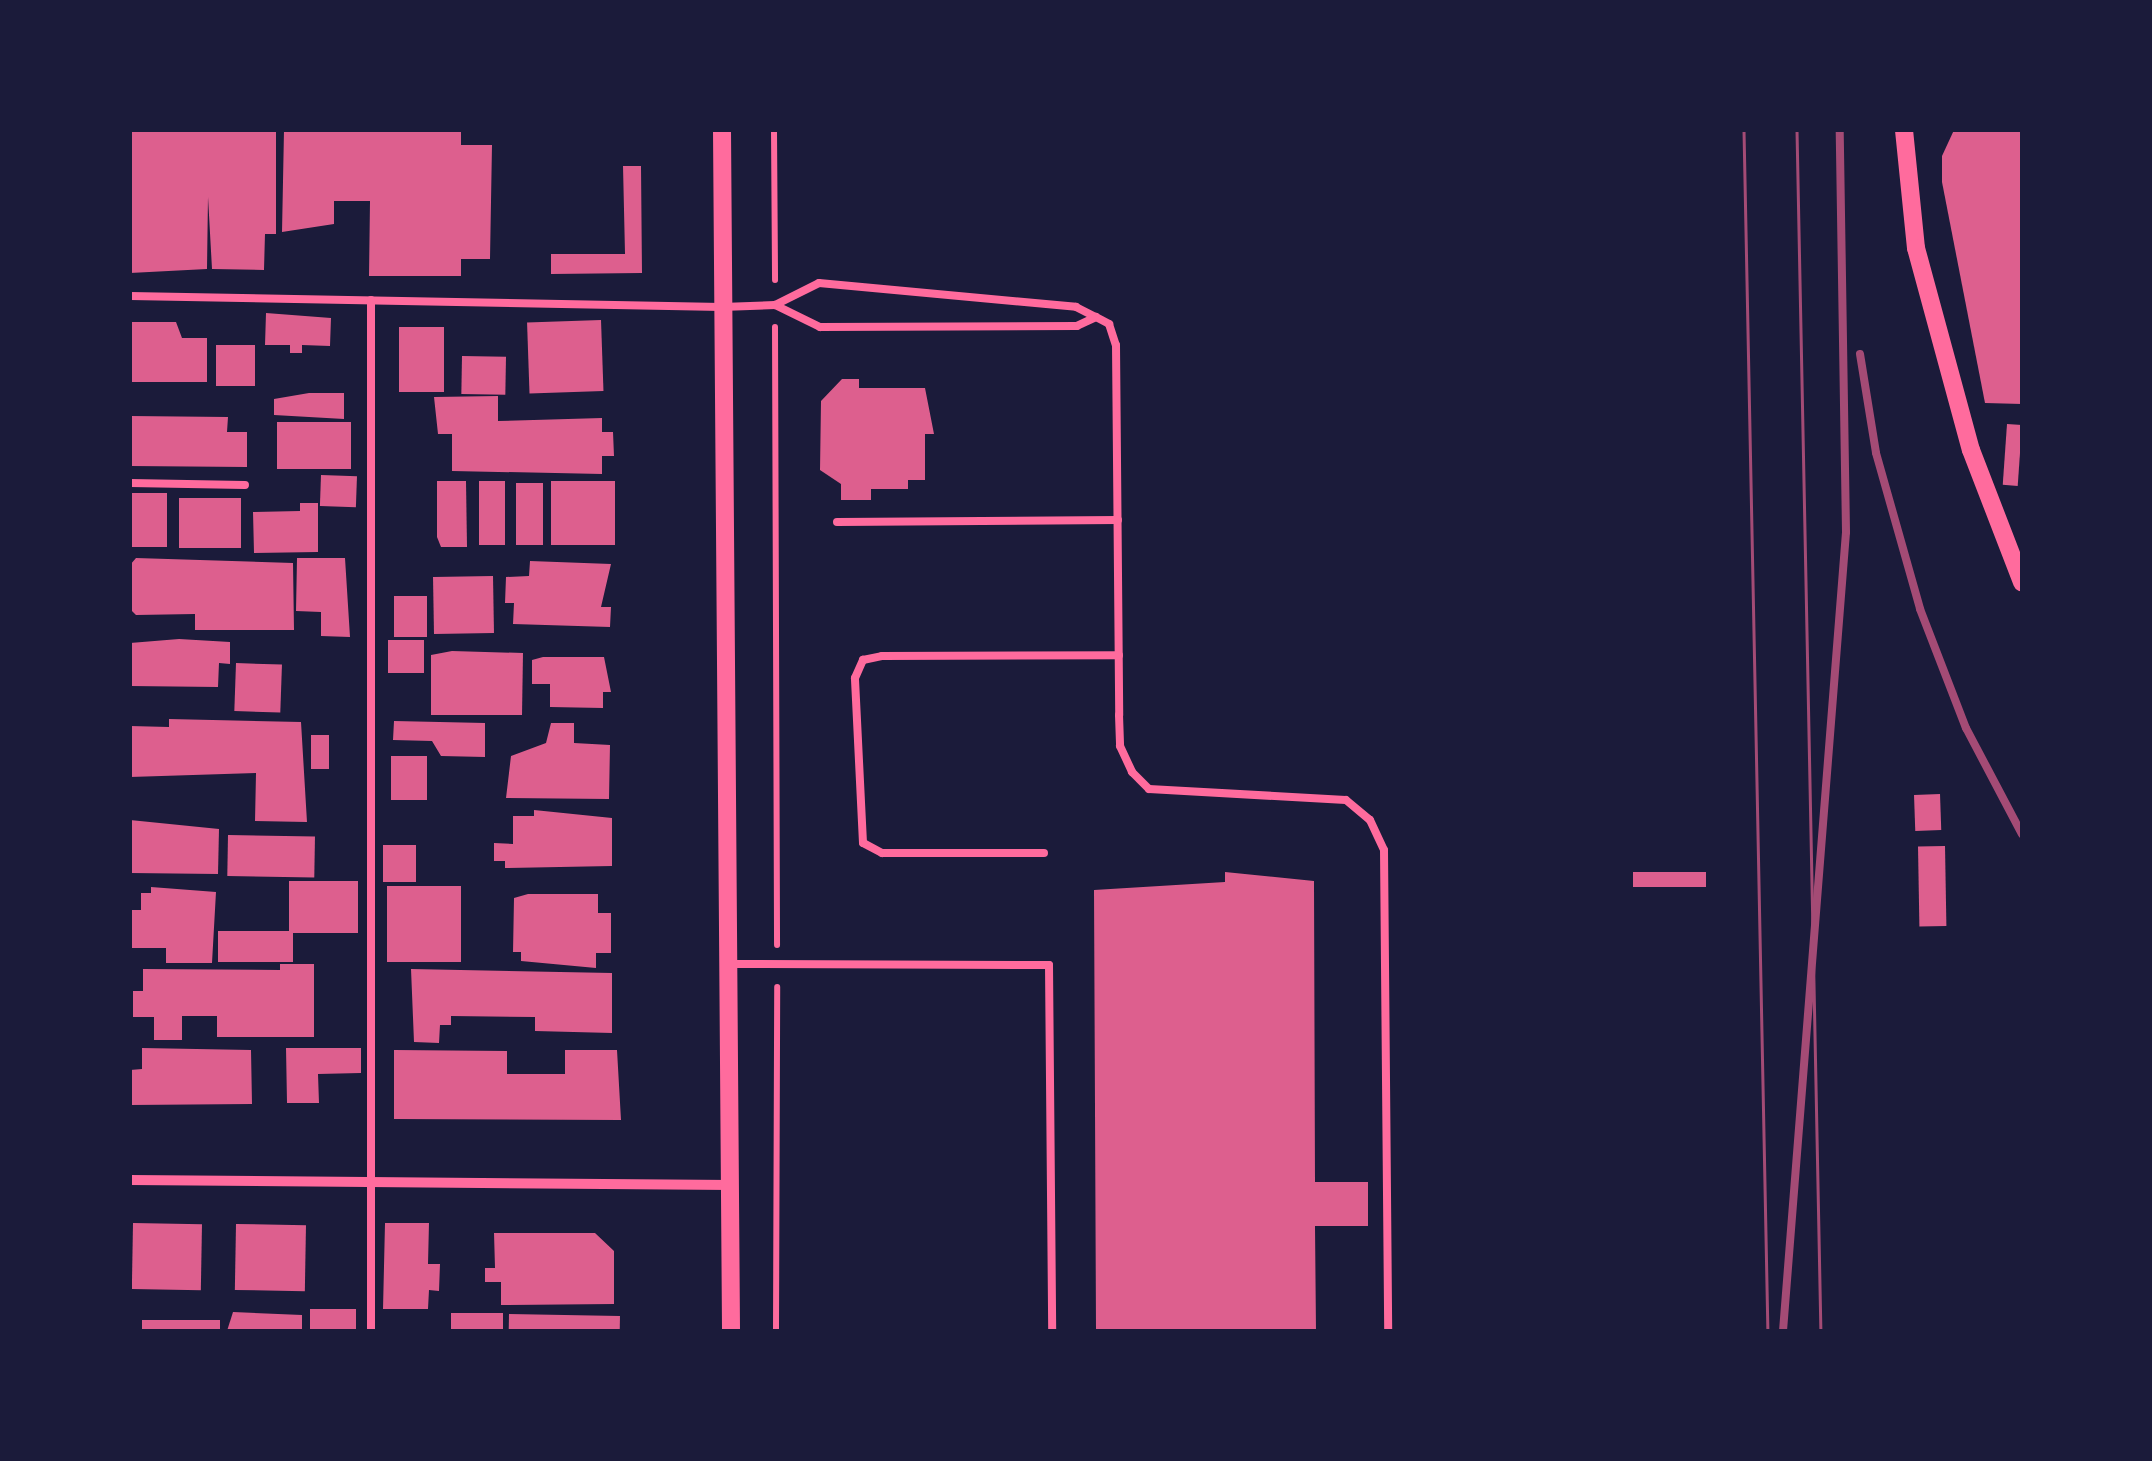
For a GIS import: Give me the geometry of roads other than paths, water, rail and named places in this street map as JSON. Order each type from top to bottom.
[{"type":"street","points":[[722,130],[731,1331]]},
{"type":"street","points":[[1904,130],[1916,248],[1970,450],[2022,582]]},
{"type":"street","points":[[130,1180],[732,1184]]},
{"type":"lane","points":[[130,296],[722,307],[775,305],[819,283],[1076,307],[1109,324],[1116,345],[1120,746],[1149,789],[1346,800],[1370,820],[1384,850],[1388,1331]]},
{"type":"lane","points":[[370,300],[371,1331]]},
{"type":"lane","points":[[775,305],[820,328],[1078,326],[1096,317]]},
{"type":"lane","points":[[130,483],[245,485]]},
{"type":"lane","points":[[837,522],[1118,520]]},
{"type":"lane","points":[[1044,853],[882,853],[863,843],[855,678],[863,660],[882,656],[1118,655]]},
{"type":"lane","points":[[730,964],[1049,965],[1052,1331]]},
{"type":"tram line","points":[[1744,130],[1768,1331]]},
{"type":"tram line","points":[[1797,130],[1821,1331]]},
{"type":"railway","points":[[1783,1331],[1846,532],[1840,130]]},
{"type":"railway","points":[[1860,354],[1876,453],[1920,609],[1966,728],[2022,834]]}]
